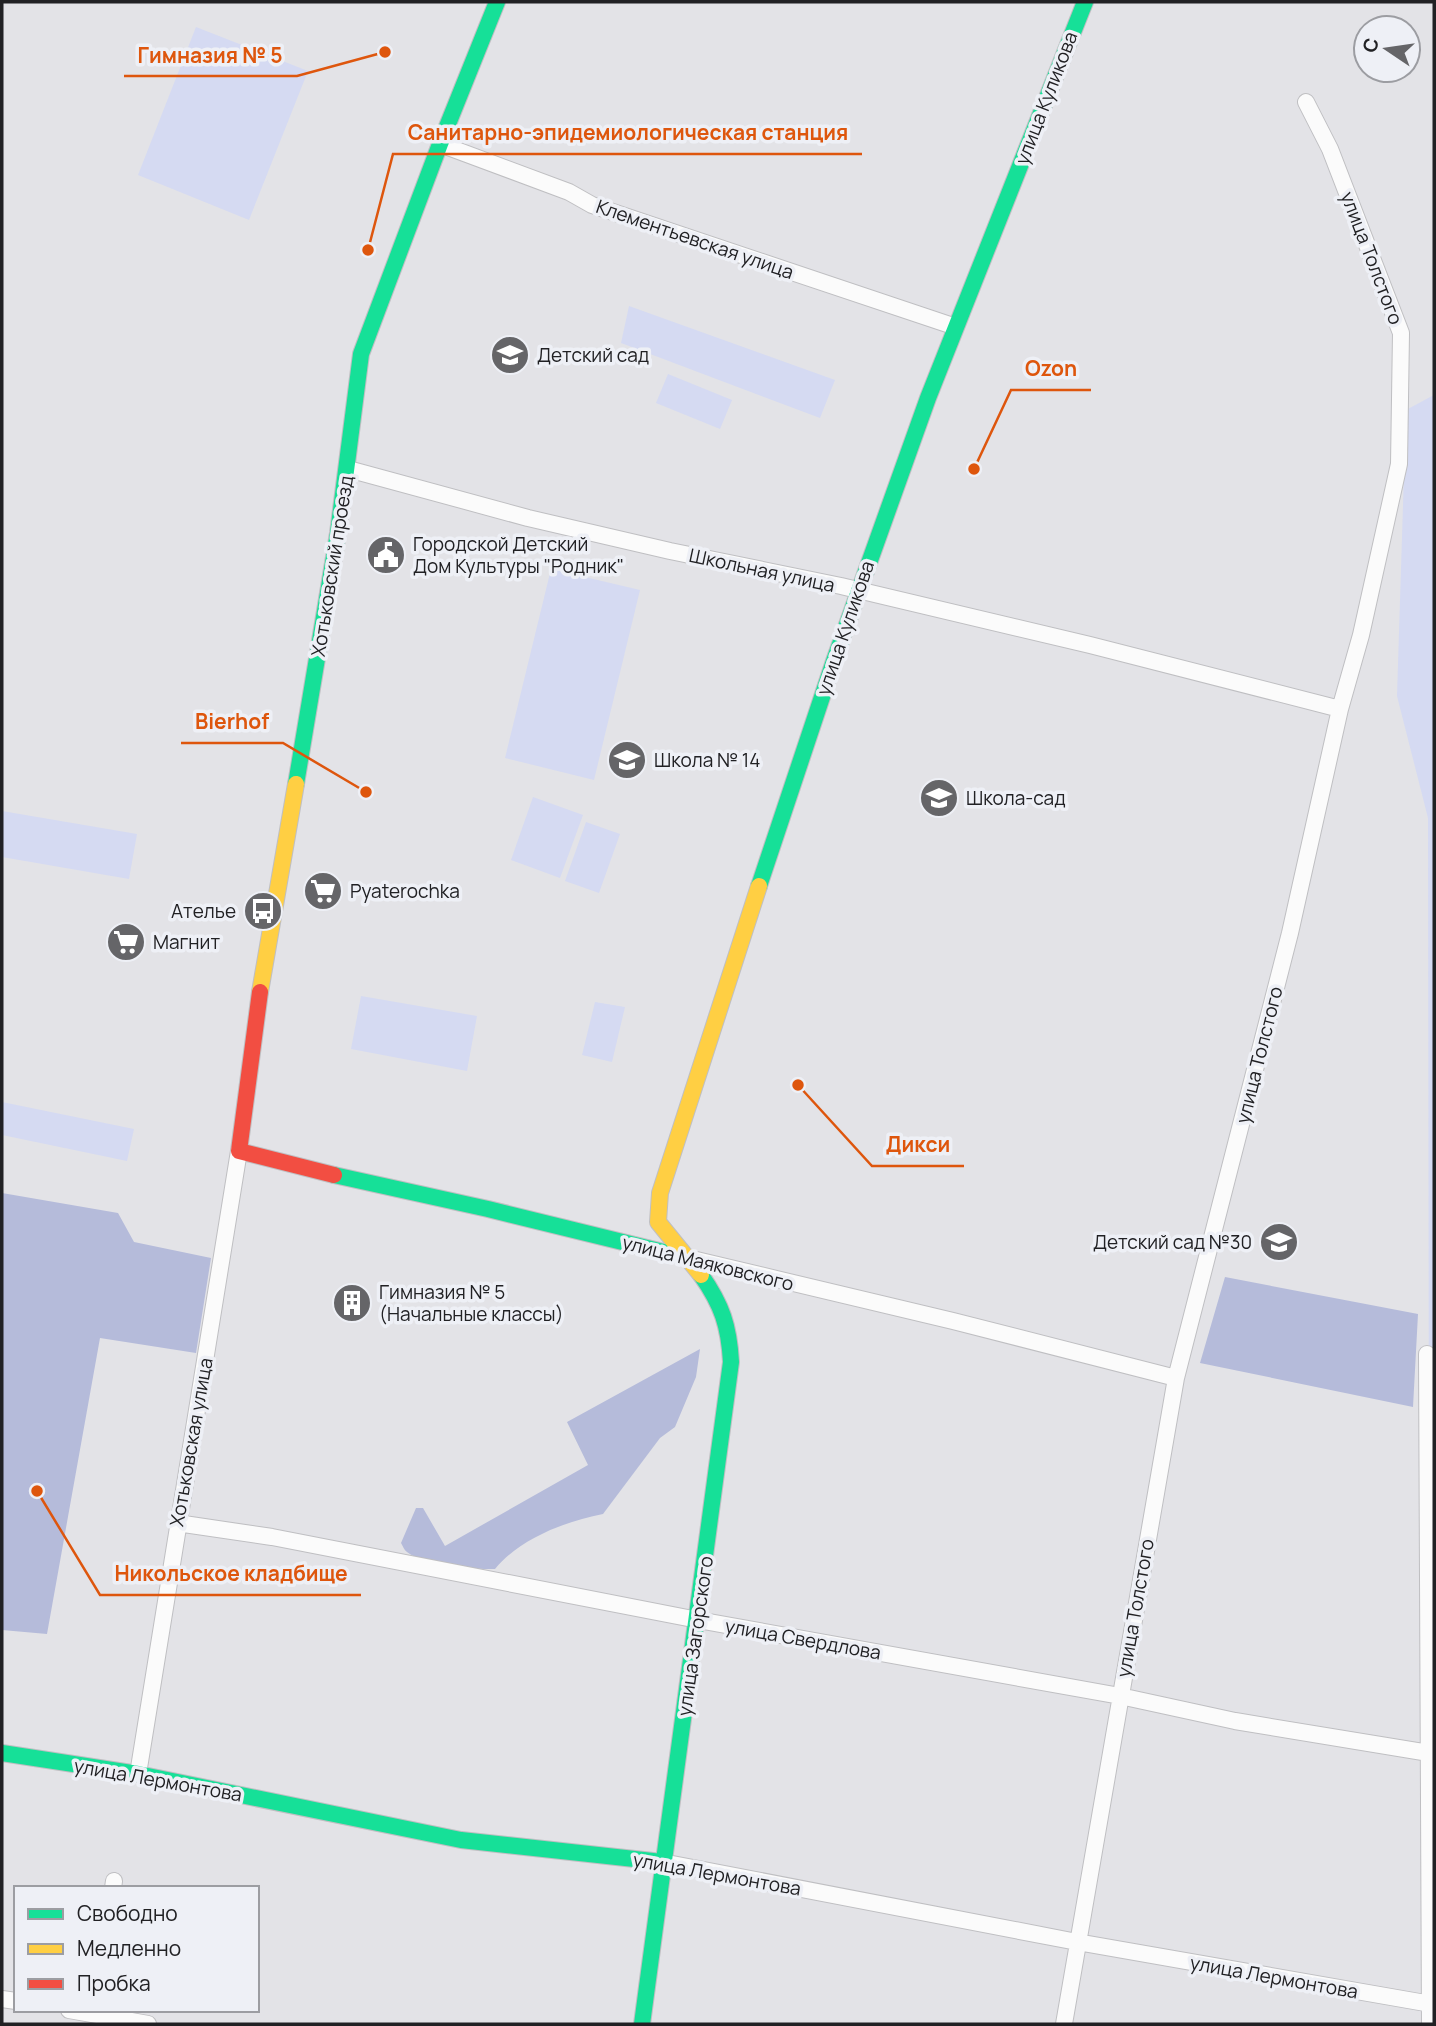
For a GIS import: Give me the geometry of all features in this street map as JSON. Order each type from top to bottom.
[{"type":"main road","name":"Хотьковский проезд","points":[[239,1151],[252,1042],[348,469],[361,354],[497,2]]},
{"type":"main road","name":"улица Куликова","points":[[688,1258],[658,1222],[660,1194],[806,738],[857,591],[953,326],[1034,133],[1085,2]]},
{"type":"main road","name":"улица Маяковского","points":[[239,1151],[688,1258]]},
{"type":"main road","name":"улица Загорского","points":[[642,2024],[731,1362],[729,1330],[720,1306],[688,1258]]},
{"type":"main road","name":"улица Лермонтова","points":[[2,1753],[138,1774],[461,1840],[662,1862]]},
{"type":"street","name":"улица Толстого","points":[[1064,2024],[1176,1378],[1290,933],[1399,464],[1401,333],[1330,149],[1306,102]]},
{"type":"street","name":"Клементьевская улица","points":[[440,144],[569,192],[592,205],[953,326]]},
{"type":"street","name":"Школьная улица","points":[[348,469],[528,518],[808,579],[1090,645],[1340,709]]},
{"type":"street","name":"Хотьковская улица","points":[[138,1774],[239,1151]]},
{"type":"street","name":"улица Маяковского","points":[[688,1258],[941,1318],[1176,1378]]},
{"type":"street","points":[[1427,1354],[1430,2024]]},
{"type":"street","name":"улица Свердлова","points":[[177,1523],[272,1537],[698,1620],[1120,1696],[1235,1721],[1429,1753]]},
{"type":"street","name":"улица Лермонтова","points":[[662,1862],[1077,1942],[1431,2004]]},
{"type":"street","points":[[78,2012],[148,2024]]},
{"type":"shaded area","points":[[196,27],[308,71],[249,220],[138,175]]},
{"type":"shaded area","points":[[629,306],[835,380],[820,418],[621,343]]},
{"type":"shaded area","points":[[668,374],[732,400],[720,429],[656,403]]},
{"type":"shaded area","points":[[1434,395],[1434,2024],[1429,1540],[1428,818],[1397,696],[1406,410]]},
{"type":"shaded area","points":[[551,569],[640,590],[594,780],[505,758]]},
{"type":"shaded area","points":[[533,797],[583,815],[560,878],[511,860]]},
{"type":"shaded area","points":[[2,811],[137,834],[129,879],[2,857]]},
{"type":"shaded area","points":[[586,822],[620,834],[599,893],[565,881]]},
{"type":"shaded area","points":[[361,996],[477,1016],[467,1071],[351,1049]]},
{"type":"shaded area","points":[[595,1002],[625,1007],[612,1062],[582,1055]]},
{"type":"shaded area","points":[[2,1102],[134,1129],[127,1161],[2,1135]]},
{"type":"shaded area","points":[[2,1193],[118,1213],[134,1242],[211,1258],[196,1353],[100,1338],[47,1634],[2,1630]]},
{"type":"shaded area","points":[[1225,1277],[1418,1314],[1413,1407],[1200,1363]]},
{"type":"shaded area","points":[[700,1349],[696,1377],[675,1427],[660,1438],[603,1514],[574,1521],[530,1540],[495,1569],[437,1563],[415,1557],[404,1549],[401,1543],[416,1508],[423,1508],[445,1546],[588,1465],[567,1422]]},
{"type":"traffic: fast","points":[[296,784],[338,533],[361,354],[497,2]]},
{"type":"traffic: fast","points":[[759,886],[834,661],[928,398],[1085,2]]},
{"type":"traffic: fast","points":[[334,1175],[688,1258]]},
{"type":"traffic: fast","points":[[642,2024],[731,1362],[723,1316],[701,1275]]},
{"type":"traffic: fast","points":[[2,1753],[138,1774],[461,1840],[662,1862]]},
{"type":"traffic: slow","points":[[260,992],[296,784]]},
{"type":"traffic: slow","points":[[701,1275],[658,1222],[660,1193],[759,886]]},
{"type":"traffic: jam","points":[[260,992],[239,1151],[334,1175]]},
{"type":"place","name":"Гимназия № 5","points":[[385,52]]},
{"type":"place","name":"Санитарно-эпидемиологическая станция","points":[[368,250]]},
{"type":"place","name":"Детский сад","points":[[510,355]]},
{"type":"place","name":"Ozon","points":[[974,469]]},
{"type":"place","name":"Городской Детский Дом Культуры \"Родник\"","points":[[386,555]]},
{"type":"place","name":"Школа № 14","points":[[627,760]]},
{"type":"place","name":"Bierhof","points":[[366,792]]},
{"type":"place","name":"Школа-сад","points":[[939,798]]},
{"type":"place","name":"Pyaterochka","points":[[323,891]]},
{"type":"place","name":"Ателье","points":[[263,911]]},
{"type":"place","name":"Магнит","points":[[126,942]]},
{"type":"place","name":"Дикси","points":[[798,1085]]},
{"type":"place","name":"Детский сад №30","points":[[1279,1242]]},
{"type":"place","name":"Гимназия № 5 (Начальные классы)","points":[[352,1303]]},
{"type":"place","name":"Никольское кладбище","points":[[37,1491]]}]
